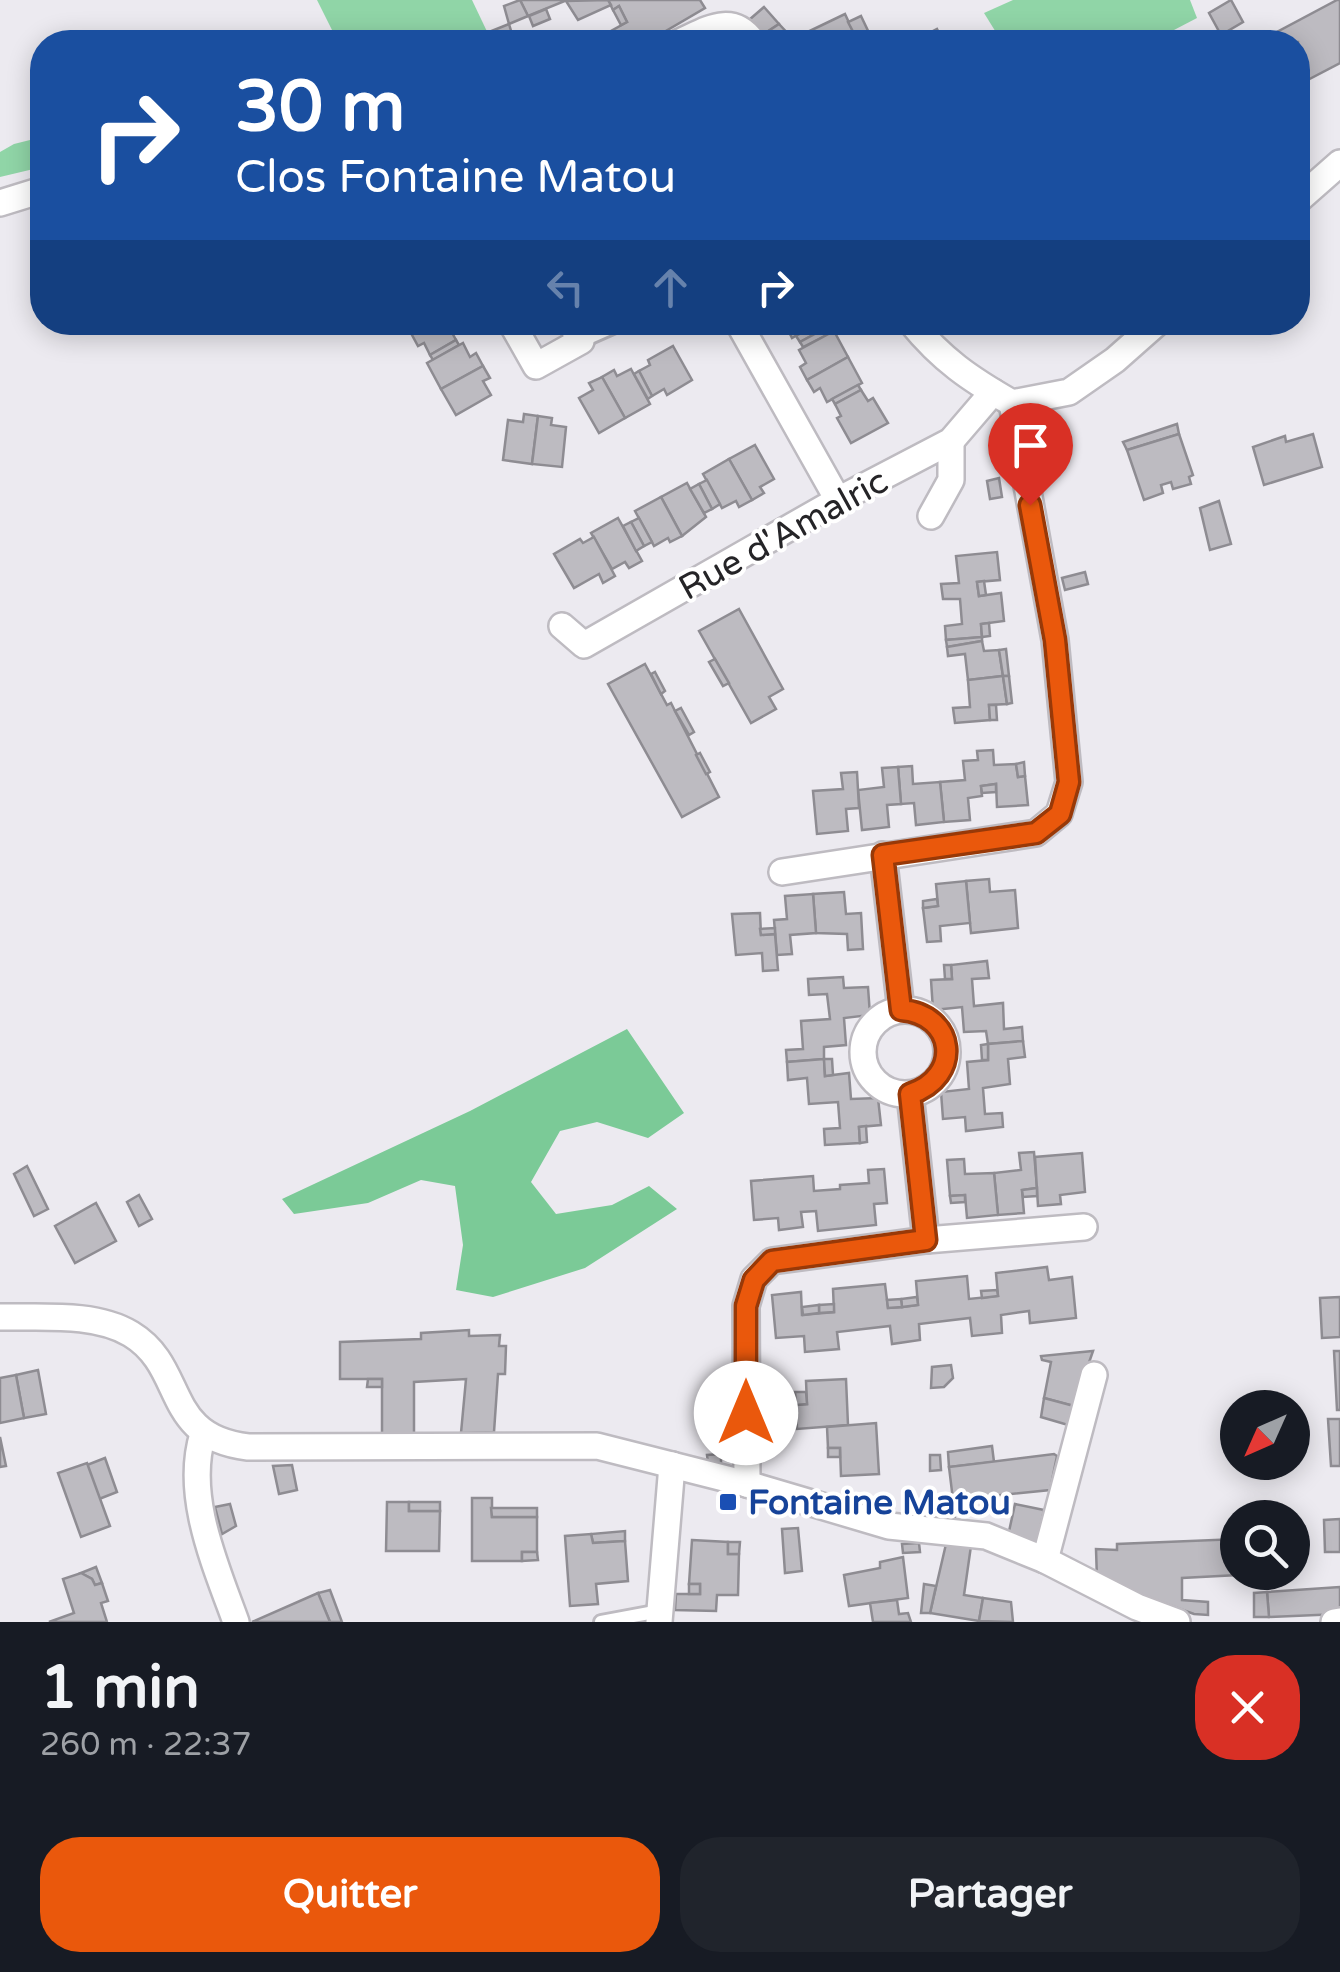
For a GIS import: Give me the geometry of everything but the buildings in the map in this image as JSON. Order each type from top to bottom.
[{"type":"street","points":[[719,0],[740,30]]},
{"type":"street","points":[[705,30],[720,23],[734,25]]},
{"type":"street","points":[[1310,189],[1340,163]]},
{"type":"street","points":[[0,203],[30,194]]},
{"type":"street","points":[[518,335],[536,366],[572,335]]},
{"type":"street","points":[[745,335],[838,500]]},
{"type":"street","points":[[921,335],[957,371],[1002,398],[1070,392],[1143,335]]},
{"type":"street","points":[[782,872],[1036,833],[1060,814],[1069,782],[1055,640],[1002,398]]},
{"type":"street","name":"Rue d'Amalric","points":[[562,626],[584,645],[838,500],[951,441],[1002,398]]},
{"type":"street","points":[[931,516],[951,480],[951,441]]},
{"type":"street","points":[[883,855],[901,1010]]},
{"type":"street","points":[[901,1010],[928,1018],[945,1040],[943,1069],[924,1090],[910,1094],[884,1089],[866,1070],[863,1057],[868,1031],[876,1021],[901,1010]]},
{"type":"street","points":[[910,1094],[926,1240]]},
{"type":"street","points":[[747,1484],[746,1306],[754,1280],[772,1261],[926,1240],[1084,1227]]},
{"type":"street","points":[[0,1317],[82,1320],[131,1334],[154,1357],[184,1410],[203,1434],[221,1444],[596,1446],[747,1484],[889,1526],[986,1536],[1046,1560],[1138,1608],[1177,1622]]},
{"type":"street","points":[[1046,1560],[1094,1375]]},
{"type":"street","points":[[203,1434],[195,1459],[198,1500],[236,1622]]},
{"type":"street","points":[[660,1617],[672,1465]]},
{"type":"lane","points":[[601,1622],[660,1617]]},
{"type":"green space","points":[[317,0],[472,0],[486,30],[332,30]]},
{"type":"green space","points":[[1013,0],[1190,0],[1197,18],[1174,30],[995,30],[984,13]]},
{"type":"green space","points":[[30,140],[30,170],[0,177],[0,152]]},
{"type":"green space","points":[[627,1029],[684,1113],[648,1138],[597,1122],[560,1131],[531,1182],[556,1214],[612,1205],[649,1186],[677,1209],[585,1268],[493,1297],[456,1290],[463,1245],[455,1186],[421,1180],[368,1203],[294,1214],[282,1199],[470,1111]]},
{"type":"place","name":"Fontaine Matou","points":[[728,1502]]},
{"type":"route","points":[[746,1413],[746,1306],[754,1280],[772,1261],[926,1240],[910,1094],[924,1090],[943,1069],[945,1040],[928,1018],[901,1010],[883,855],[1036,833],[1060,814],[1069,782],[1055,640],[1030,505]]}]
